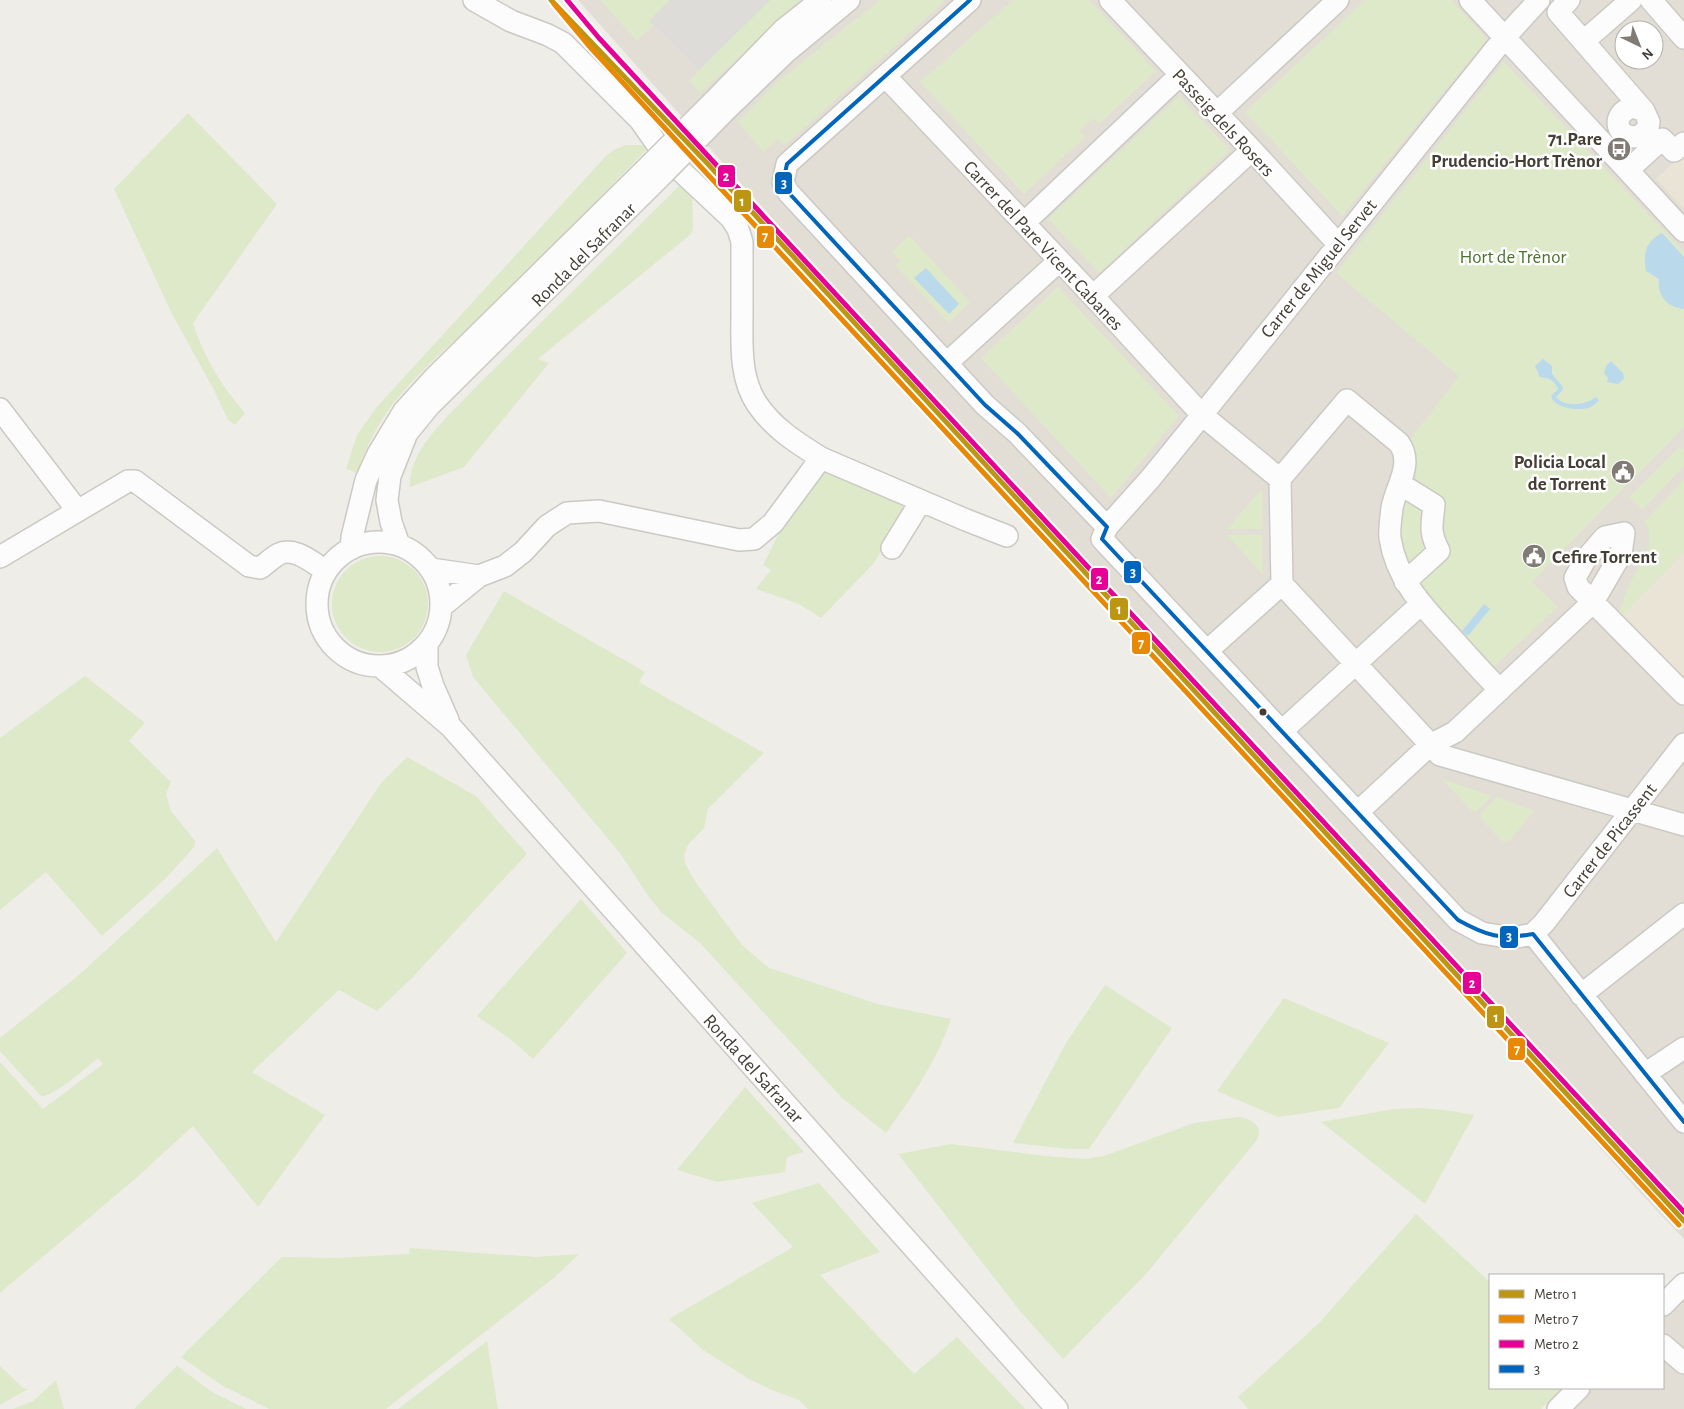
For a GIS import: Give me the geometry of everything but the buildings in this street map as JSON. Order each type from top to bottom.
[{"type":"street","points":[[474,0],[510,21],[548,35],[563,43],[640,120],[666,157],[731,218],[738,229],[742,242],[742,348],[744,372],[756,403],[773,424],[801,446],[821,458],[1008,536]]},
{"type":"street","name":"Ronda del Safranar","points":[[399,545],[387,500],[390,476],[407,433],[429,406],[720,105],[783,30],[821,0]]},
{"type":"street","name":"Ronda del Safranar","points":[[720,105],[849,0]]},
{"type":"street","points":[[970,0],[787,164],[784,182],[788,192],[948,362],[985,405],[1017,433],[1207,651],[1458,920],[1482,933],[1512,938],[1532,934],[1684,1122]]},
{"type":"street","name":"Passeig dels Rosers","points":[[1110,0],[1338,244]]},
{"type":"street","points":[[1216,113],[1338,0]]},
{"type":"street","points":[[1470,0],[1684,231]]},
{"type":"street","name":"Carrer de Miguel Servet","points":[[1104,533],[1202,415],[1505,37],[1539,0]]},
{"type":"street","points":[[1568,0],[1558,12],[1644,111],[1633,107],[1623,111],[1619,116],[1619,128],[1645,155]]},
{"type":"street","points":[[1584,41],[1630,0]]},
{"type":"street","points":[[1662,4],[1684,38]]},
{"type":"street","points":[[1024,223],[1180,75]]},
{"type":"street","name":"Carrer del Pare Vicent Cabanes","points":[[886,77],[1093,296],[1202,415],[1280,479]]},
{"type":"street","points":[[1628,170],[1662,139],[1674,152],[1684,142]]},
{"type":"street","points":[[1093,296],[1252,150]]},
{"type":"street","name":"Ronda del Safranar","points":[[351,548],[366,480],[378,454],[404,410],[434,378],[658,169]]},
{"type":"street","points":[[948,362],[1059,261]]},
{"type":"street","points":[[1500,690],[1421,604],[1405,582],[1398,566],[1390,537],[1392,507],[1405,467],[1404,450],[1399,443],[1347,400],[1280,479],[1282,584],[1440,755],[1684,825]]},
{"type":"street","points":[[0,409],[76,510]]},
{"type":"street","points":[[441,607],[479,576],[505,566],[523,552],[547,526],[567,513],[599,511],[739,540],[754,539],[773,523],[821,458]]},
{"type":"street","points":[[0,556],[128,481],[135,481],[249,566],[260,568],[280,554],[289,552],[295,553],[326,571]]},
{"type":"street","points":[[1400,484],[1434,505],[1431,528],[1433,539],[1439,551],[1405,582]]},
{"type":"street","points":[[892,548],[921,501]]},
{"type":"street","points":[[383,542],[399,545],[422,559],[431,569],[438,587],[441,607],[437,626],[427,644],[413,656],[398,663],[380,666],[363,664],[346,657],[333,646],[323,631],[318,616],[317,601],[320,586],[326,571],[337,558],[351,548],[367,543],[383,542]]},
{"type":"street","points":[[431,569],[479,576]]},
{"type":"street","points":[[1207,651],[1282,584]]},
{"type":"street","points":[[1358,812],[1430,745],[1455,732],[1592,602],[1684,694]]},
{"type":"street","points":[[1282,731],[1421,604]]},
{"type":"street","name":"Ronda del Safranar","points":[[427,644],[427,667],[451,727]]},
{"type":"street","name":"Ronda del Safranar","points":[[380,666],[451,727],[1057,1409]]},
{"type":"street","name":"Carrer de Picassent","points":[[1532,934],[1544,923],[1684,744]]},
{"type":"street","points":[[1582,995],[1684,914]]},
{"type":"street","points":[[1645,1074],[1684,1048]]},
{"type":"street","points":[[1664,1303],[1684,1284]]},
{"type":"street","points":[[1664,1346],[1684,1363]]},
{"type":"street","points":[[1558,1409],[1578,1389]]},
{"type":"shaded area","points":[[578,0],[1684,0],[1684,1239],[1644,1197]]},
{"type":"shaded area","points":[[670,0],[770,0],[699,70],[649,21]]},
{"type":"shaded area","points":[[1684,153],[1684,209],[1656,179]]},
{"type":"shaded area","points":[[1684,552],[1684,677],[1621,617]]},
{"type":"shaded area","points":[[1684,1285],[1684,1409],[1558,1409],[1578,1389],[1664,1389],[1664,1304]]},
{"type":"green space","points":[[600,0],[681,0],[637,41]]},
{"type":"green space","points":[[770,0],[805,0],[700,93],[689,81]]},
{"type":"green space","points":[[880,0],[942,0],[944,2],[784,146],[778,139],[763,152],[738,122],[776,83]]},
{"type":"green space","points":[[1013,0],[1089,0],[1156,71],[1099,124],[1094,118],[1079,131],[1085,137],[1024,194],[920,82]]},
{"type":"green space","points":[[1365,0],[1451,0],[1487,39],[1342,216],[1245,112]]},
{"type":"green space","name":"Hort de Trènor","points":[[1504,62],[1684,252],[1684,427],[1532,582],[1558,607],[1487,673],[1411,590],[1447,555],[1429,494],[1418,481],[1411,467],[1407,451],[1411,438],[1459,376],[1336,273]]},
{"type":"green space","points":[[1179,96],[1230,150],[1099,273],[1048,219]]},
{"type":"green space","points":[[188,113],[277,204],[193,323],[214,371],[245,413],[235,425],[228,420],[214,390],[172,314],[114,189]]},
{"type":"green space","points":[[626,145],[649,147],[523,276],[413,380],[382,419],[370,441],[357,473],[346,469],[357,435],[376,408],[606,156]]},
{"type":"green space","points":[[683,182],[692,190],[693,227],[691,234],[538,359],[549,363],[464,467],[410,487],[411,473],[415,460],[422,447],[441,423]]},
{"type":"green space","points":[[909,235],[970,302],[949,323],[896,266],[901,261],[892,252]]},
{"type":"green space","points":[[1058,287],[1179,416],[1111,498],[981,358]]},
{"type":"green space","points":[[1680,446],[1684,450],[1684,466],[1642,510],[1629,497]]},
{"type":"green space","points":[[823,469],[905,506],[875,562],[821,618],[799,604],[756,589],[771,570],[763,565],[789,513]]},
{"type":"green space","points":[[1684,480],[1684,552],[1621,617],[1618,615],[1628,587],[1649,547],[1649,532],[1645,521]]},
{"type":"green space","points":[[1262,489],[1263,529],[1227,529]]},
{"type":"green space","points":[[1401,492],[1427,508],[1431,549],[1408,570],[1399,541]]},
{"type":"green space","points":[[1262,534],[1263,575],[1227,535]]},
{"type":"green space","points":[[380,556],[398,560],[414,570],[424,586],[428,604],[424,622],[414,638],[398,648],[380,652],[362,648],[346,638],[336,622],[332,604],[336,586],[346,570],[362,560]]},
{"type":"green space","points":[[504,591],[645,672],[639,682],[764,753],[708,809],[704,828],[688,845],[684,855],[685,863],[694,880],[742,945],[769,968],[877,1004],[951,1019],[931,1064],[886,1133],[841,1097],[700,943],[662,913],[620,853],[473,677],[466,655]]},
{"type":"green space","points":[[85,676],[145,723],[129,741],[171,782],[166,794],[171,811],[195,841],[194,847],[165,879],[102,936],[46,872],[0,910],[0,738]]},
{"type":"green space","points":[[407,757],[476,796],[527,854],[410,980],[377,1011],[339,990],[252,1072],[325,1115],[258,1207],[193,1126],[135,1179],[0,1293],[0,1062],[43,1109],[103,1064],[98,1058],[62,1087],[41,1096],[0,1051],[0,1038],[79,975],[217,848],[276,942],[381,783]]},
{"type":"green space","points":[[1442,779],[1492,796],[1475,812]]},
{"type":"green space","points":[[1497,797],[1534,811],[1510,840],[1503,842],[1481,819],[1481,813]]},
{"type":"green space","points":[[581,899],[627,953],[533,1059],[510,1039],[477,1016]]},
{"type":"green space","points":[[1105,985],[1172,1028],[1089,1149],[1069,1149],[1013,1143],[1066,1043]]},
{"type":"green space","points":[[1284,998],[1389,1043],[1339,1108],[1278,1117],[1217,1091]]},
{"type":"green space","points":[[745,1087],[804,1152],[787,1157],[785,1172],[717,1182],[677,1170]]},
{"type":"green space","points":[[1421,1108],[1474,1115],[1425,1204],[1321,1122],[1394,1109]]},
{"type":"green space","points":[[1238,1117],[1252,1121],[1255,1124],[1259,1131],[1257,1140],[1146,1274],[1063,1359],[1020,1311],[898,1154],[951,1144],[1085,1159],[1104,1156],[1194,1123]]},
{"type":"green space","points":[[819,1183],[880,1252],[820,1275],[914,1374],[957,1337],[1025,1409],[808,1409],[799,1400],[749,1379],[703,1350],[669,1319],[793,1247],[752,1203]]},
{"type":"green space","points":[[1416,1214],[1489,1281],[1489,1389],[1563,1389],[1541,1409],[1248,1409],[1238,1397],[1319,1323]]},
{"type":"green space","points":[[410,1248],[536,1257],[579,1254],[555,1277],[386,1409],[269,1409],[223,1386],[181,1357],[282,1257],[335,1258],[409,1254]]},
{"type":"green space","points":[[487,1341],[498,1409],[398,1409]]},
{"type":"green space","points":[[0,1366],[23,1388],[28,1389],[0,1405]]},
{"type":"green space","points":[[177,1366],[212,1392],[246,1409],[134,1409]]},
{"type":"green space","points":[[56,1380],[64,1409],[13,1409],[33,1401]]},
{"type":"water","points":[[1662,233],[1684,257],[1684,309],[1673,306],[1664,300],[1660,291],[1659,279],[1646,271],[1646,249],[1652,240]]},
{"type":"water","points":[[926,268],[959,304],[949,314],[914,278]]},
{"type":"water","points":[[1543,359],[1552,366],[1552,374],[1563,387],[1556,397],[1560,400],[1565,403],[1576,404],[1587,402],[1596,397],[1599,401],[1591,407],[1583,409],[1566,408],[1556,403],[1551,396],[1558,389],[1555,383],[1540,377],[1535,366]]},
{"type":"water","points":[[1611,361],[1623,373],[1624,379],[1618,384],[1607,382],[1608,378],[1604,373],[1606,366]]},
{"type":"water","points":[[1484,604],[1490,609],[1468,636],[1462,631]]},
{"type":"railway","points":[[1524,1048],[1607,1125]]},
{"type":"railway","points":[[1619,1139],[1684,1220]]},
{"type":"metro line","name":"1","points":[[551,0],[706,162],[1684,1221]]},
{"type":"metro line","name":"2","points":[[567,0],[599,38],[1684,1212]]},
{"type":"metro line","name":"7","points":[[554,4],[589,46],[1679,1225]]},
{"type":"transit line","name":"3","points":[[970,0],[787,164],[783,182],[788,192],[985,405],[1017,433],[1107,527],[1102,539],[1458,920],[1477,930],[1494,935],[1511,937],[1533,934],[1684,1122]]},
{"type":"place","name":"71.Pare Prudencio-Hort Trènor","points":[[1619,149]]},
{"type":"place","name":"Policia Local de Torrent","points":[[1623,472]]},
{"type":"place","name":"Cefire Torrent","points":[[1534,556]]}]
